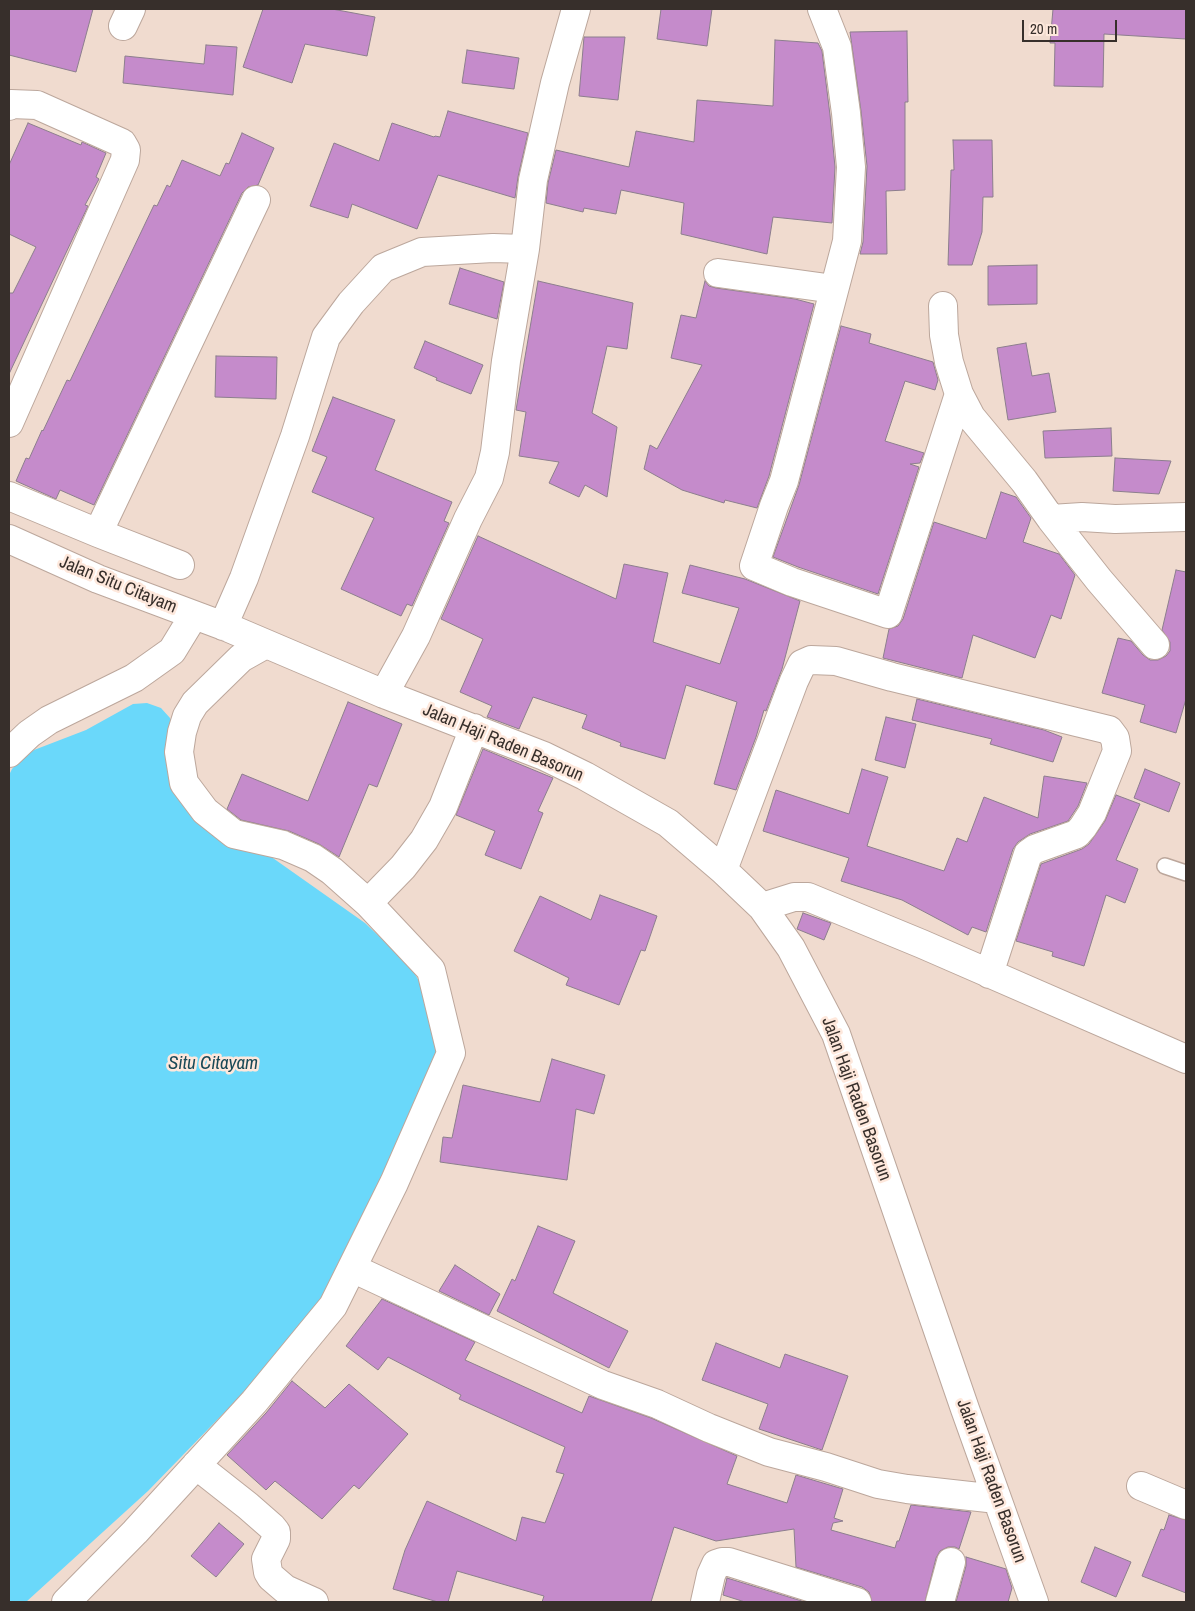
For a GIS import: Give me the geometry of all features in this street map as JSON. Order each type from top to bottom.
[{"type":"street","points":[[384,694],[416,636],[488,478],[495,452],[506,361],[525,249],[534,180],[555,83],[576,9]]},
{"type":"street","points":[[822,9],[837,47],[851,167],[847,241],[784,481],[754,566],[792,582],[888,614],[960,394]]},
{"type":"street","points":[[9,106],[11,104],[37,105],[122,143],[126,150],[125,160],[9,422]]},
{"type":"street","points":[[98,533],[256,200]]},
{"type":"street","points":[[226,627],[295,436],[326,337],[350,303],[383,268],[422,252],[493,248],[525,249]]},
{"type":"street","points":[[718,274],[834,289]]},
{"type":"street","points":[[943,306],[944,335],[949,362],[960,394],[971,417],[1024,482],[1099,580],[1156,645]]},
{"type":"street","points":[[9,496],[180,564]]},
{"type":"street","points":[[1051,519],[1082,517],[1115,519],[1186,518]]},
{"type":"street","name":"Jalan Situ Citayam","points":[[9,539],[98,579],[262,642]]},
{"type":"street","points":[[9,753],[28,734],[49,720],[134,678],[172,651],[194,615]]},
{"type":"street","points":[[66,1602],[135,1532],[254,1402],[333,1306],[394,1183],[451,1053],[431,970],[368,903],[332,871],[313,858],[283,845],[234,834],[205,811],[184,783],[178,752],[182,732],[191,709],[205,692],[241,658],[262,642]]},
{"type":"street","name":"Jalan Haji Raden Basorun","points":[[262,642],[384,694],[552,760],[585,776],[668,823],[723,870],[762,907],[791,948],[836,1034],[1034,1602]]},
{"type":"street","points":[[723,870],[794,680],[802,664],[810,660],[836,661],[892,677],[1109,730],[1115,738],[1117,751],[1092,813],[1076,834],[1035,849],[1028,854],[989,974]]},
{"type":"street","points":[[368,903],[403,867],[424,840],[443,807],[474,728]]},
{"type":"street","points":[[762,907],[794,897],[808,897],[922,944],[1186,1059]]},
{"type":"street","points":[[352,1268],[603,1386],[657,1404],[709,1428],[769,1452],[826,1467],[878,1484],[907,1490],[997,1499]]},
{"type":"street","points":[[196,1465],[272,1527],[276,1532],[276,1539],[266,1560],[270,1576],[285,1589],[314,1602]]},
{"type":"street","points":[[1141,1486],[1186,1505]]},
{"type":"street","points":[[705,1602],[711,1575],[716,1564],[722,1562],[729,1562],[857,1602]]},
{"type":"street","points":[[940,1602],[951,1562]]},
{"type":"lane","points":[[1165,866],[1186,873]]},
{"type":"water","name":"Situ Citayam","points":[[147,703],[161,708],[170,718],[174,731],[178,775],[270,856],[365,923],[411,967],[428,997],[436,1018],[437,1058],[338,1278],[252,1384],[148,1491],[26,1602],[9,1602],[9,775],[20,760],[34,750],[86,730],[133,704]]},
{"type":"building","points":[[9,9],[93,9],[76,72],[9,55]]},
{"type":"building","points":[[263,9],[332,9],[375,17],[367,56],[305,44],[292,83],[243,67]]},
{"type":"building","points":[[661,9],[712,9],[707,46],[657,39]]},
{"type":"building","points":[[1053,9],[1186,9],[1186,39],[1104,34],[1103,87],[1054,86],[1055,43],[1050,43]]},
{"type":"building","points":[[907,31],[908,102],[905,102],[905,190],[886,191],[887,254],[860,254],[863,242],[867,166],[850,32]]},
{"type":"building","points":[[584,37],[625,37],[618,100],[579,96]]},
{"type":"building","points":[[775,40],[818,43],[822,51],[835,167],[832,223],[773,217],[767,254],[681,234],[684,203],[621,190],[616,214],[584,208],[583,212],[546,203],[548,183],[556,150],[629,167],[636,131],[694,142],[697,100],[773,106]]},
{"type":"building","points":[[206,45],[237,47],[233,95],[123,83],[125,56],[204,64]]},
{"type":"building","points":[[467,50],[519,58],[514,89],[462,83]]},
{"type":"building","points":[[448,111],[528,133],[515,198],[438,175],[417,229],[352,204],[348,218],[310,206],[334,143],[379,161],[392,123],[434,137],[440,137]]},
{"type":"building","points":[[28,123],[81,145],[82,142],[106,153],[96,177],[99,179],[85,205],[88,206],[9,374],[9,293],[13,293],[36,247],[9,234],[9,165]]},
{"type":"building","points":[[242,133],[274,148],[258,185],[248,187],[242,193],[94,505],[60,490],[56,499],[16,481],[26,458],[29,459],[67,380],[70,381],[154,205],[157,206],[167,185],[170,187],[182,160],[220,176],[226,163],[229,164]]},
{"type":"building","points":[[953,140],[992,140],[993,197],[983,197],[982,232],[972,265],[948,265],[951,170],[954,170]]},
{"type":"building","points":[[1037,265],[1037,304],[988,305],[988,266]]},
{"type":"building","points":[[460,268],[504,282],[497,319],[449,304]]},
{"type":"building","points":[[538,281],[633,303],[627,349],[607,346],[592,413],[617,427],[607,497],[585,485],[579,497],[549,483],[559,462],[519,456],[526,412],[516,410]]},
{"type":"building","points":[[705,281],[709,286],[716,288],[795,299],[814,304],[769,476],[757,508],[725,500],[724,503],[682,490],[644,469],[650,445],[657,449],[702,365],[671,358],[681,315],[696,318]]},
{"type":"building","points":[[841,326],[871,334],[869,343],[933,362],[938,380],[935,390],[905,381],[885,441],[924,453],[920,463],[910,464],[919,467],[878,594],[773,557],[799,485]]},
{"type":"building","points":[[425,341],[483,365],[471,394],[436,380],[437,378],[414,368]]},
{"type":"building","points":[[1026,343],[1032,376],[1049,373],[1056,412],[1008,420],[997,348]]},
{"type":"building","points":[[216,356],[277,357],[276,399],[215,397]]},
{"type":"building","points":[[333,397],[395,420],[375,470],[452,502],[444,521],[449,523],[412,606],[407,604],[401,616],[341,589],[374,518],[312,492],[327,457],[312,451]]},
{"type":"building","points":[[1111,428],[1112,456],[1045,458],[1043,431]]},
{"type":"building","points":[[1115,458],[1171,461],[1159,494],[1113,491]]},
{"type":"building","points":[[1001,492],[1016,497],[1031,518],[1023,542],[1059,554],[1075,575],[1061,619],[1051,615],[1035,658],[973,635],[962,678],[883,658],[889,629],[898,626],[903,619],[934,522],[986,539]]},
{"type":"building","points":[[478,536],[616,599],[624,564],[668,573],[653,642],[720,664],[739,608],[682,593],[690,565],[745,579],[800,601],[782,669],[766,711],[764,710],[736,790],[714,784],[737,702],[686,685],[665,759],[620,746],[621,743],[582,728],[587,715],[533,697],[519,729],[487,717],[492,706],[460,692],[483,639],[441,619]]},
{"type":"building","points":[[1176,570],[1186,572],[1186,699],[1176,733],[1140,722],[1145,705],[1102,693],[1118,638],[1131,641],[1150,660],[1158,660],[1166,656],[1170,651],[1170,642],[1162,630]]},
{"type":"building","points":[[917,699],[1044,730],[1062,737],[1053,762],[990,744],[992,739],[912,720]]},
{"type":"building","points":[[348,702],[402,724],[377,787],[369,784],[339,857],[319,844],[289,831],[241,820],[227,809],[242,774],[308,801]]},
{"type":"building","points":[[886,717],[916,724],[905,768],[875,760]]},
{"type":"building","points":[[483,749],[553,778],[538,811],[543,813],[521,869],[485,855],[495,831],[456,815]]},
{"type":"building","points":[[862,769],[888,777],[867,846],[944,871],[957,838],[967,842],[984,797],[1038,818],[1044,776],[1087,783],[1078,806],[1068,821],[1030,834],[1018,842],[1013,849],[986,932],[972,927],[968,935],[902,900],[841,881],[849,858],[763,831],[776,790],[849,814]]},
{"type":"building","points":[[1145,769],[1180,783],[1169,812],[1134,798]]},
{"type":"building","points":[[1116,795],[1140,804],[1116,860],[1138,869],[1125,903],[1106,895],[1084,966],[1052,956],[1053,952],[1016,941],[1041,864],[1082,849],[1089,844],[1105,821]]},
{"type":"building","points":[[600,895],[657,916],[645,951],[641,950],[619,1005],[566,985],[569,978],[514,951],[540,896],[591,920]]},
{"type":"building","points":[[803,913],[831,923],[824,940],[797,929]]},
{"type":"building","points":[[552,1059],[605,1075],[594,1114],[576,1109],[567,1180],[440,1162],[443,1137],[452,1138],[463,1085],[540,1102]]},
{"type":"building","points":[[538,1226],[575,1241],[553,1293],[628,1331],[609,1368],[497,1311],[512,1279],[515,1281]]},
{"type":"building","points":[[455,1265],[500,1294],[489,1315],[439,1291]]},
{"type":"building","points":[[382,1299],[475,1342],[465,1360],[582,1413],[589,1396],[651,1418],[737,1456],[727,1484],[787,1503],[796,1475],[843,1489],[834,1518],[843,1521],[833,1523],[831,1530],[895,1548],[911,1505],[971,1512],[959,1549],[948,1547],[940,1551],[936,1558],[925,1602],[872,1602],[869,1592],[862,1587],[796,1567],[794,1529],[716,1541],[674,1527],[651,1602],[542,1602],[544,1596],[457,1571],[448,1602],[438,1602],[393,1589],[405,1550],[427,1501],[516,1541],[522,1517],[545,1523],[564,1474],[556,1472],[565,1447],[459,1399],[461,1395],[388,1357],[378,1370],[346,1346]]},
{"type":"building","points":[[716,1343],[780,1368],[785,1354],[848,1376],[822,1450],[759,1429],[768,1404],[702,1380]]},
{"type":"building","points":[[292,1381],[325,1408],[349,1384],[408,1434],[359,1489],[354,1485],[322,1519],[275,1481],[266,1490],[227,1455],[266,1413]]},
{"type":"building","points":[[1169,1515],[1186,1520],[1186,1593],[1142,1576],[1161,1529],[1164,1530]]},
{"type":"building","points":[[219,1523],[244,1544],[216,1577],[191,1556]]},
{"type":"building","points":[[1095,1547],[1131,1562],[1116,1597],[1081,1582]]},
{"type":"building","points":[[966,1557],[1006,1569],[1012,1588],[1008,1602],[956,1602],[966,1566]]},
{"type":"building","points":[[727,1578],[805,1602],[745,1602],[723,1595]]}]
